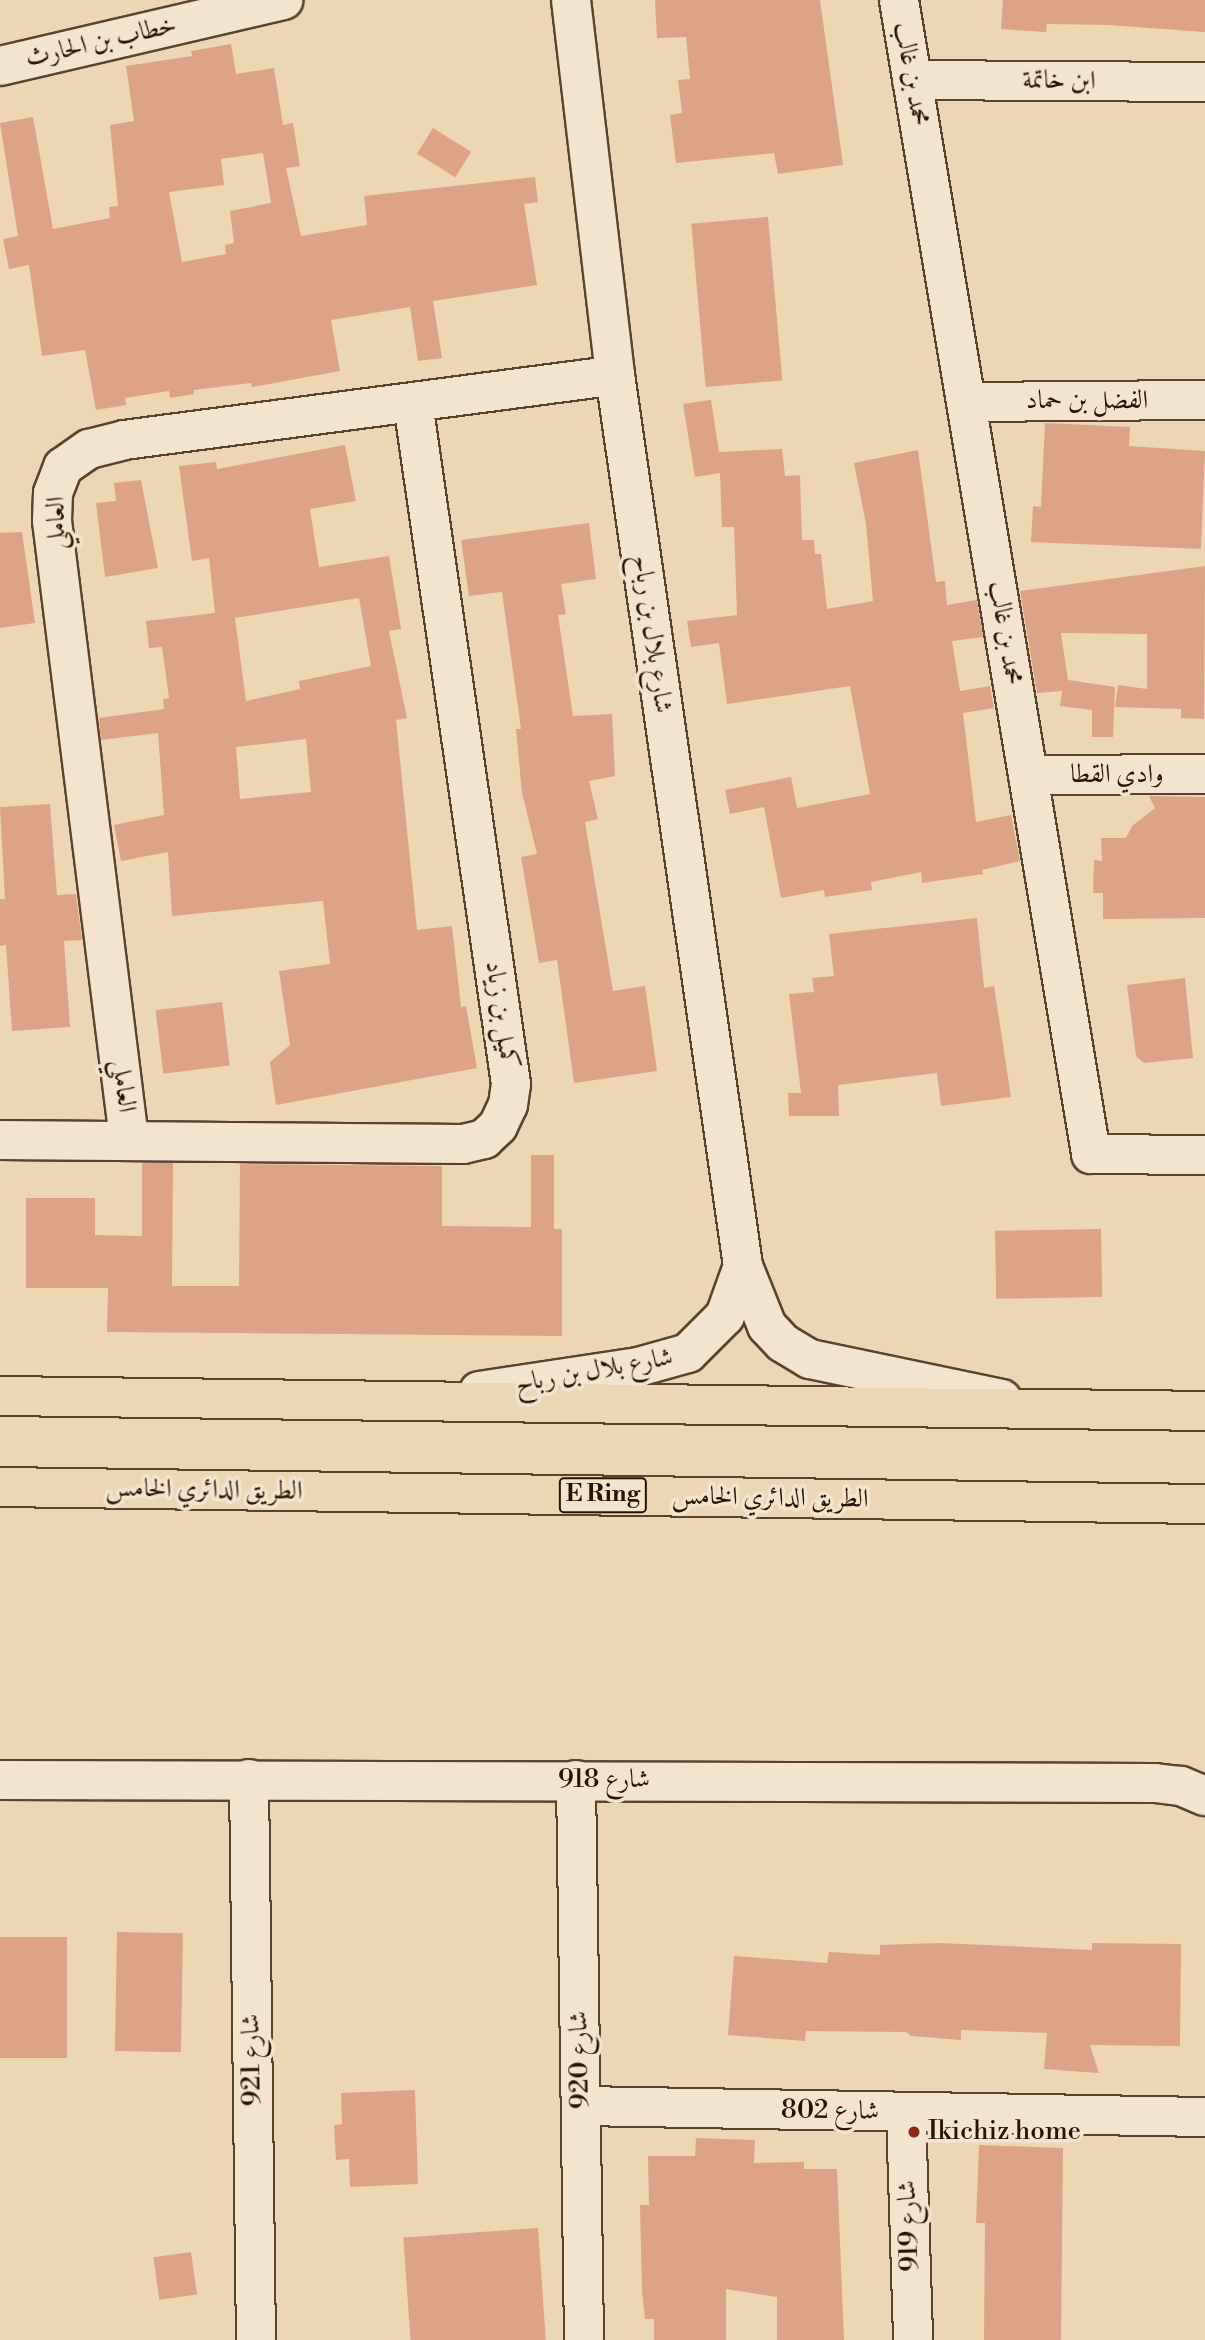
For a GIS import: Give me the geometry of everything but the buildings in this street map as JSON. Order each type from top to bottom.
[{"type":"main road","points":[[0,1396],[1205,1411]]},
{"type":"main road","name":"الطريق الدائري الخامس","points":[[0,1487],[1205,1504]]},
{"type":"street","name":"خطاب بن الحارث","points":[[0,66],[159,14],[283,0]]},
{"type":"street","name":"شارع بلال بن رباح","points":[[571,0],[615,375],[743,1266],[767,1326],[783,1343],[810,1359],[1061,1410]]},
{"type":"street","name":"محمد بن غالب","points":[[898,0],[968,402],[1091,1154],[1205,1155]]},
{"type":"street","name":"ابن خاتمة","points":[[912,80],[1205,82]]},
{"type":"street","name":"العاملي","points":[[129,1139],[54,535],[53,493],[63,467],[89,449],[615,375]]},
{"type":"street","name":"الفضل بن حماد","points":[[968,402],[1205,400]]},
{"type":"street","name":"كميل بن زياد","points":[[0,1140],[129,1139],[463,1144],[484,1139],[498,1126],[508,1105],[510,1084],[413,403]]},
{"type":"street","name":"وادي القطا","points":[[1028,775],[1205,774]]},
{"type":"street","name":"شارع بلال بن رباح","points":[[394,1403],[669,1362],[701,1345],[715,1330],[732,1302],[743,1266]]},
{"type":"street","points":[[1153,1503],[1205,1513]]},
{"type":"street","name":"شارع 921","points":[[249,1779],[256,2340]]},
{"type":"street","name":"شارع 918","points":[[0,1780],[1154,1783],[1181,1786],[1205,1796]]},
{"type":"street","name":"شارع 920","points":[[576,1780],[584,2340]]},
{"type":"street","name":"شارع 802","points":[[581,2106],[1205,2117]]},
{"type":"street","name":"شارع 919","points":[[906,2113],[913,2340]]},
{"type":"place","name":"Ikichiz home","points":[[914,2132]]}]
